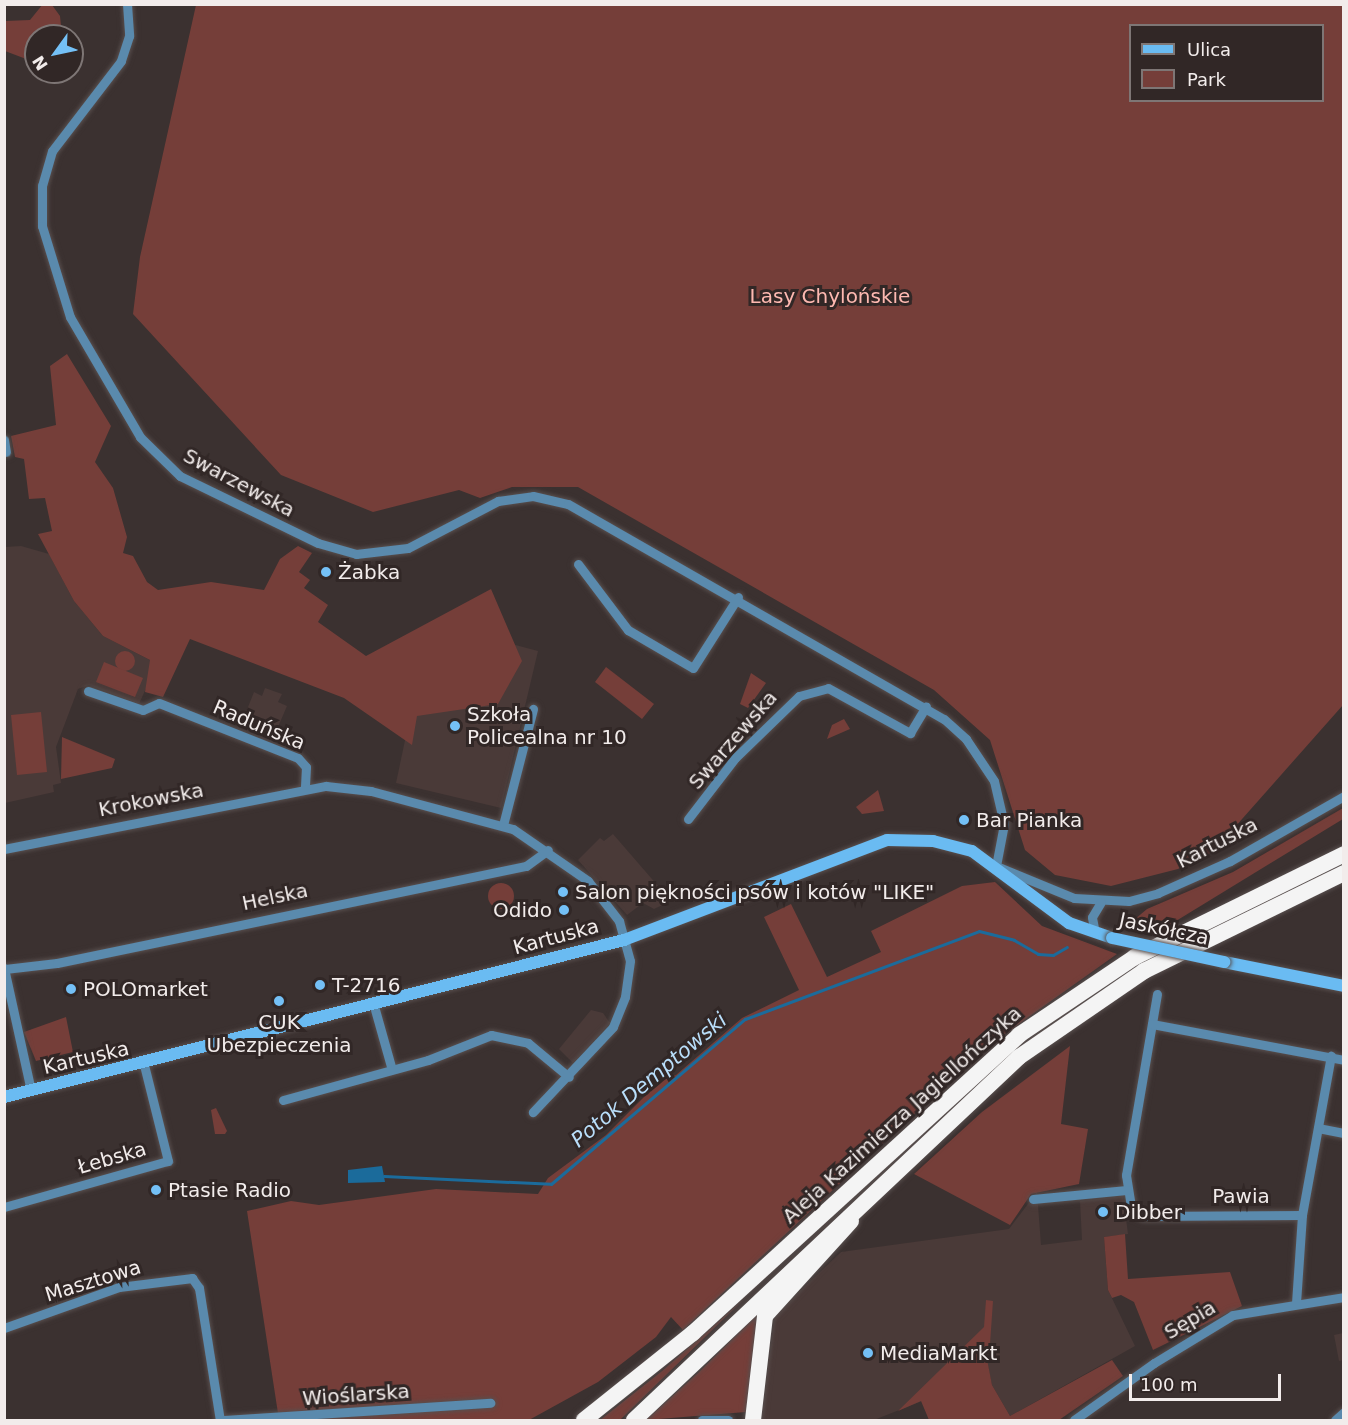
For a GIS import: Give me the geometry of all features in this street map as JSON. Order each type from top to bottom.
[{"type":"highway","name":"Aleja Kazimierza Jagiellończyka","points":[[584,1420],[686,1340],[1019,1035],[1144,952],[1344,854]]},
{"type":"highway","name":"Aleja Kazimierza Jagiellończyka","points":[[634,1420],[868,1195],[994,1078],[1074,1017],[1198,943],[1344,873]]},
{"type":"highway","points":[[753,1420],[765,1316],[836,1243],[868,1195]]},
{"type":"street","name":"Swarzewska","points":[[127,4],[129,36],[121,61],[52,151],[42,186],[42,226],[70,317],[130,423],[155,454],[203,489],[318,543],[356,554],[408,548],[498,501],[551,498],[738,597],[926,706],[966,739],[992,774],[1004,824],[996,866]]},
{"type":"street","points":[[4,440],[6,452]]},
{"type":"street","points":[[578,564],[627,630],[693,668],[738,597]]},
{"type":"street","name":"Swarzewska","points":[[688,819],[735,758],[799,696],[828,688],[910,733],[926,706]]},
{"type":"street","name":"Raduńska","points":[[88,691],[143,710],[159,704],[298,758],[306,767],[305,788]]},
{"type":"street","points":[[503,825],[533,709]]},
{"type":"street","points":[[305,788],[371,790],[503,825],[548,850],[603,898],[624,939],[630,966],[618,1016],[598,1048],[533,1112]]},
{"type":"street","name":"Krokowska","points":[[4,849],[305,788]]},
{"type":"street","name":"Kartuska","points":[[4,1096],[144,1065],[624,939],[881,841],[951,845],[1059,893],[1101,902],[1145,897],[1177,885],[1344,796]]},
{"type":"street","name":"Helska","points":[[5,968],[57,963],[526,866],[548,850]]},
{"type":"street","name":"Jaskółcza","points":[[996,866],[1056,915],[1095,933],[1344,986]]},
{"type":"street","points":[[1095,933],[1092,917],[1101,902]]},
{"type":"street","points":[[5,968],[31,1091]]},
{"type":"street","points":[[1032,1199],[1127,1190],[1158,994]]},
{"type":"street","points":[[375,1006],[392,1070]]},
{"type":"street","points":[[1152,1024],[1344,1060]]},
{"type":"street","points":[[283,1100],[392,1070],[478,1038],[501,1035],[539,1049],[569,1077]]},
{"type":"street","points":[[1296,1303],[1302,1215],[1330,1056]]},
{"type":"street","name":"Łebska","points":[[4,1207],[168,1161],[144,1065]]},
{"type":"street","points":[[1318,1128],[1344,1133]]},
{"type":"street","name":"Pawia","points":[[1127,1190],[1137,1216],[1302,1215]]},
{"type":"street","name":"Masztowa","points":[[4,1328],[119,1287],[192,1278],[199,1288],[222,1420]]},
{"type":"street","name":"Sępia","points":[[1074,1420],[1224,1320],[1296,1303],[1344,1297]]},
{"type":"street","name":"Wioślarska","points":[[222,1420],[490,1403]]},
{"type":"street","points":[[1335,1420],[1344,1412]]},
{"type":"street","points":[[702,1420],[728,1420]]},
{"type":"shaded area","points":[[21,546],[49,554],[74,601],[103,636],[150,660],[152,675],[139,704],[89,685],[78,689],[56,747],[61,783],[53,785],[54,792],[5,803],[5,547]]},
{"type":"shaded area","points":[[430,622],[538,651],[501,808],[396,783]]},
{"type":"shaded area","points":[[265,688],[282,694],[278,702],[287,706],[272,741],[240,727],[254,692],[262,696]]},
{"type":"shaded area","points":[[613,834],[671,901],[654,909],[643,903],[627,915],[578,860],[600,838],[604,841]]},
{"type":"shaded area","points":[[591,1010],[603,1013],[610,1023],[573,1063],[559,1049]]},
{"type":"shaded area","points":[[1037,1192],[1041,1245],[1082,1240],[1080,1201],[1123,1196],[1128,1234],[1104,1237],[1108,1290],[1135,1346],[1010,1416],[992,1385],[984,1349],[927,1399],[874,1420],[761,1420],[775,1315],[841,1252],[1009,1229]]},
{"type":"shaded area","points":[[1343,1333],[1343,1360],[1339,1361],[1334,1335]]},
{"type":"green space","points":[[43,4],[52,5],[60,16],[61,24],[24,24],[24,58],[5,51],[5,21],[30,20]]},
{"type":"green space","name":"Lasy Chylońskie","points":[[196,5],[1343,5],[1343,705],[1227,836],[1228,844],[1178,869],[1111,886],[1055,875],[1025,850],[990,740],[934,690],[578,487],[512,487],[480,498],[459,490],[373,512],[281,475],[133,314],[140,257]]},
{"type":"green space","points":[[67,354],[111,426],[95,462],[113,488],[127,537],[123,553],[133,556],[147,582],[158,590],[211,582],[264,590],[280,559],[298,546],[312,553],[299,572],[310,580],[304,588],[328,605],[318,622],[366,656],[491,589],[522,661],[498,704],[417,716],[412,745],[344,698],[190,639],[163,697],[145,692],[150,660],[103,636],[74,601],[38,534],[52,531],[45,498],[29,499],[24,459],[15,457],[11,436],[56,425],[50,366]]},
{"type":"green space","points":[[121,651],[129,651],[135,657],[135,665],[129,671],[121,671],[115,665],[115,657]]},
{"type":"green space","points":[[104,662],[143,678],[135,697],[96,682]]},
{"type":"green space","points":[[606,667],[654,704],[642,719],[595,682]]},
{"type":"green space","points":[[751,673],[766,683],[748,708],[740,704]]},
{"type":"green space","points":[[41,712],[47,772],[17,775],[11,715]]},
{"type":"green space","points":[[844,719],[850,729],[827,739],[832,725]]},
{"type":"green space","points":[[62,737],[115,759],[112,768],[61,779]]},
{"type":"green space","points":[[878,790],[884,811],[862,814],[856,807]]},
{"type":"green space","points":[[1343,808],[1343,819],[1158,932],[1128,925],[1147,909],[1233,872]]},
{"type":"green space","points":[[995,882],[1042,926],[1117,954],[985,1048],[683,1330],[671,1317],[656,1337],[598,1382],[529,1420],[279,1420],[247,1211],[291,1201],[319,1205],[436,1189],[538,1194],[548,1178],[606,1135],[659,1082],[676,1075],[742,1018],[799,990],[764,917],[791,904],[827,977],[881,952],[871,931],[962,886]]},
{"type":"green space","points":[[501,883],[510,887],[514,896],[510,905],[501,909],[492,905],[488,896],[492,887]]},
{"type":"green space","points":[[66,1017],[73,1052],[36,1061],[24,1032]]},
{"type":"green space","points":[[1070,1046],[1061,1124],[1088,1129],[1079,1184],[1031,1194],[1010,1225],[914,1174],[982,1112]]},
{"type":"green space","points":[[216,1108],[227,1131],[225,1134],[215,1134],[211,1110]]},
{"type":"green space","points":[[1125,1234],[1128,1279],[1230,1272],[1242,1306],[1153,1350],[1134,1302],[1121,1295],[1112,1298],[1108,1290],[1104,1237]]},
{"type":"green space","points":[[744,1299],[620,1420],[600,1420],[662,1371]]},
{"type":"green space","points":[[986,1300],[993,1301],[990,1344],[985,1349],[992,1385],[1010,1416],[1112,1360],[1123,1376],[1059,1420],[929,1420],[921,1401],[898,1411],[984,1327]]},
{"type":"green space","points":[[757,1315],[746,1412],[646,1420],[698,1373]]},
{"type":"water","points":[[382,1166],[385,1182],[348,1183],[348,1170]]},
{"type":"waterway","name":"Potok Demptowski","points":[[384,1176],[551,1184],[745,1019],[979,931],[1014,940],[1038,954],[1053,955],[1067,947]]},
{"type":"place","name":"Żabka","points":[[326,572]]},
{"type":"place","name":"Szkoła Policealna nr 10","points":[[455,726]]},
{"type":"place","name":"Bar Pianka","points":[[964,820]]},
{"type":"place","name":"Salon piękności psów i kotów \"LIKE\"","points":[[563,892]]},
{"type":"place","name":"Odido","points":[[564,910]]},
{"type":"place","name":"T-2716","points":[[320,985]]},
{"type":"place","name":"POLOmarket","points":[[71,989]]},
{"type":"place","name":"CUK Ubezpieczenia","points":[[279,1001]]},
{"type":"place","name":"Ptasie Radio","points":[[156,1190]]},
{"type":"place","name":"Dibber","points":[[1103,1212]]},
{"type":"place","name":"MediaMarkt","points":[[868,1353]]}]
